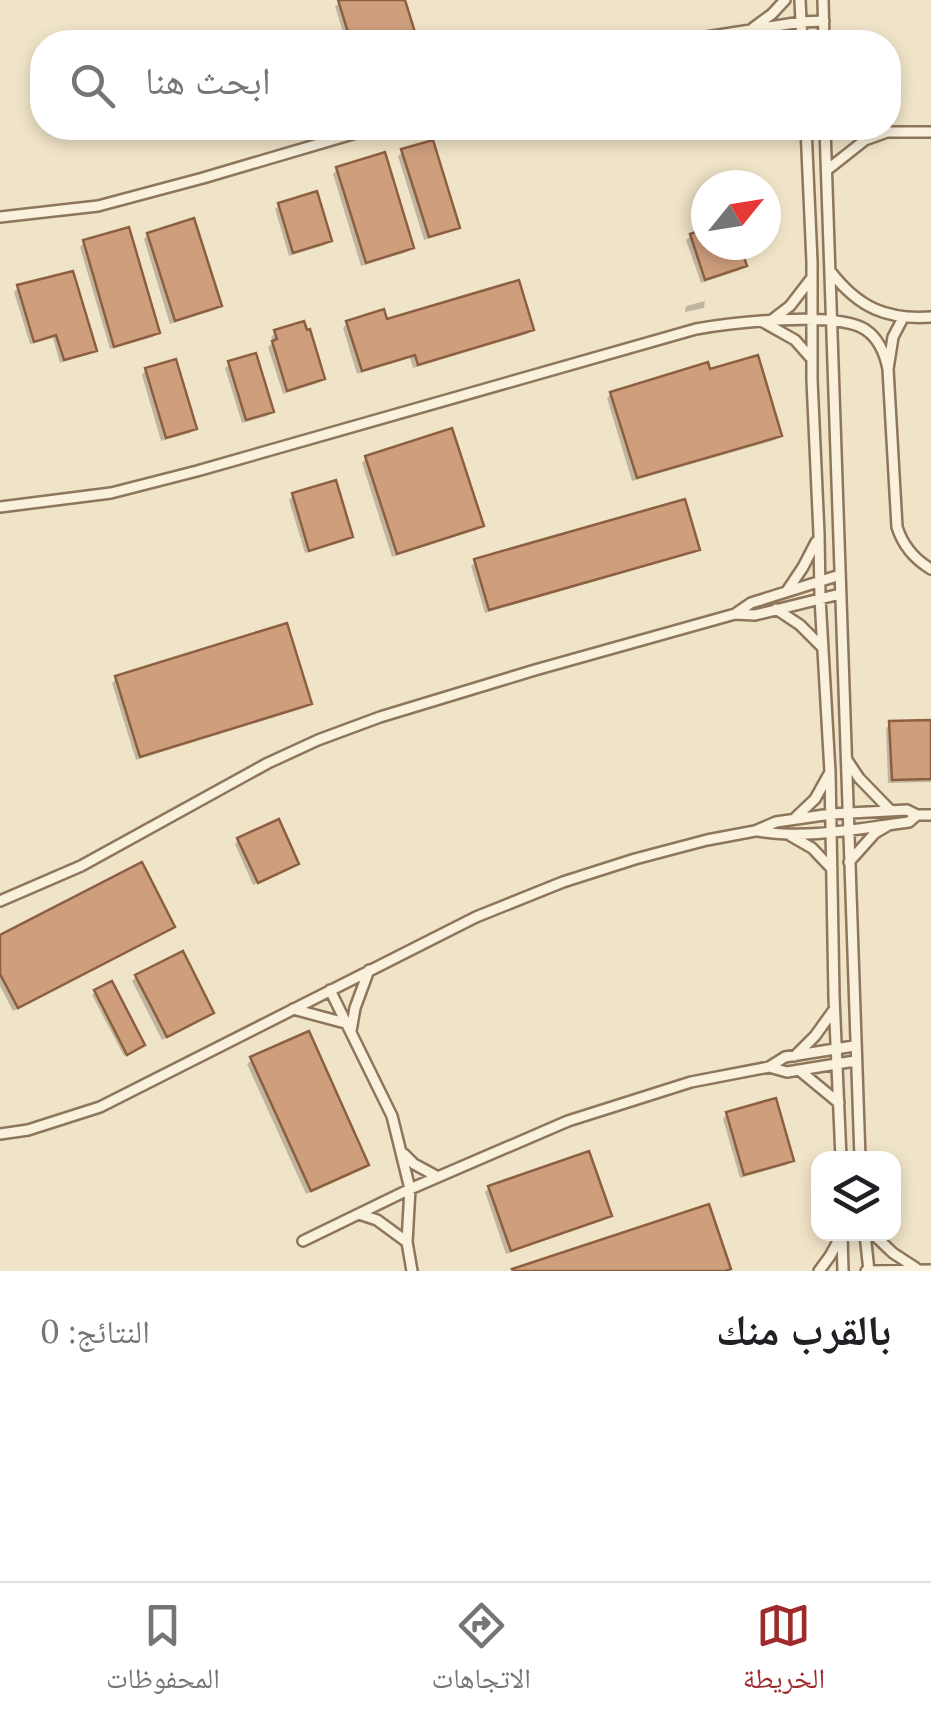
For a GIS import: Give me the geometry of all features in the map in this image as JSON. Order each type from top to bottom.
[{"type":"street","points":[[754,29],[785,0]]},
{"type":"street","points":[[800,0],[801,30]]},
{"type":"street","points":[[823,0],[824,30]]},
{"type":"street","points":[[748,30],[824,21]]},
{"type":"street","points":[[901,132],[931,132]]},
{"type":"street","points":[[0,217],[98,206],[332,140]]},
{"type":"street","points":[[806,140],[841,1151]]},
{"type":"street","points":[[826,140],[860,1151]]},
{"type":"street","points":[[827,170],[865,140]]},
{"type":"street","points":[[832,272],[862,303],[903,318],[931,317]]},
{"type":"street","points":[[766,320],[790,306],[812,278]]},
{"type":"street","points":[[903,318],[893,337],[888,370],[897,527],[908,550],[931,569]]},
{"type":"street","points":[[766,320],[795,340],[812,359]]},
{"type":"street","points":[[0,507],[128,489],[696,329],[766,320],[855,324],[881,347],[888,370]]},
{"type":"street","points":[[787,591],[819,534]]},
{"type":"street","points":[[0,900],[81,866],[268,763],[318,740],[535,670],[735,614],[751,603],[840,575]]},
{"type":"street","points":[[735,614],[755,616],[840,594]]},
{"type":"street","points":[[776,610],[800,625],[822,647]]},
{"type":"street","points":[[846,758],[859,778],[891,811]]},
{"type":"street","points":[[793,820],[815,799],[830,772]]},
{"type":"street","points":[[0,1134],[28,1130],[100,1107],[476,917],[563,882],[776,822],[908,810],[916,815],[931,815]]},
{"type":"street","points":[[755,831],[778,835],[832,831],[909,822],[916,815]]},
{"type":"street","points":[[850,862],[889,824]]},
{"type":"street","points":[[789,834],[812,848],[832,869]]},
{"type":"street","points":[[350,1034],[370,969]]},
{"type":"street","points":[[330,990],[392,1116],[410,1189],[407,1242],[412,1271]]},
{"type":"street","points":[[794,1056],[815,1036],[834,1008]]},
{"type":"street","points":[[293,1009],[345,1023]]},
{"type":"street","points":[[303,1241],[410,1189],[568,1121],[691,1082],[769,1067],[785,1057],[854,1046]]},
{"type":"street","points":[[769,1067],[787,1072],[855,1061]]},
{"type":"street","points":[[799,1070],[838,1102]]},
{"type":"street","points":[[402,1152],[438,1178]]},
{"type":"street","points":[[358,1214],[377,1220],[407,1242]]},
{"type":"street","points":[[819,1271],[838,1241]]},
{"type":"street","points":[[842,1241],[842,1271]]},
{"type":"street","points":[[869,1241],[868,1271],[931,1270]]},
{"type":"street","points":[[878,1241],[918,1269]]},
{"type":"building","points":[[338,0],[405,0],[414,30],[347,30]]},
{"type":"building","points":[[433,140],[460,228],[429,237],[401,149]]},
{"type":"building","points":[[385,152],[414,248],[366,263],[336,167]]},
{"type":"building","points":[[317,191],[332,241],[293,253],[278,203]]},
{"type":"building","points":[[194,218],[222,306],[175,321],[147,233]]},
{"type":"building","points":[[129,227],[160,333],[114,347],[83,240]]},
{"type":"building","points":[[698,260],[745,260],[747,266],[705,280]]},
{"type":"building","points":[[73,271],[97,351],[64,360],[56,335],[34,342],[17,285]]},
{"type":"building","points":[[519,280],[534,330],[418,365],[415,355],[362,371],[346,321],[384,309],[387,319]]},
{"type":"building","points":[[304,321],[325,379],[287,391],[272,341],[277,339],[274,330]]},
{"type":"building","points":[[256,353],[274,412],[246,420],[228,361]]},
{"type":"building","points":[[758,355],[782,436],[637,478],[610,392],[708,362],[710,369]]},
{"type":"building","points":[[176,359],[197,429],[166,438],[145,368]]},
{"type":"building","points":[[452,428],[484,526],[397,554],[365,456]]},
{"type":"building","points":[[336,480],[353,537],[309,551],[292,493]]},
{"type":"building","points":[[685,499],[700,550],[489,610],[474,559]]},
{"type":"building","points":[[287,623],[312,704],[140,757],[115,676]]},
{"type":"building","points":[[931,720],[931,779],[892,780],[889,721]]},
{"type":"building","points":[[279,819],[299,864],[258,883],[237,838]]},
{"type":"building","points":[[142,862],[175,927],[18,1008],[0,974],[0,935]]},
{"type":"building","points":[[183,951],[214,1013],[167,1037],[135,975]]},
{"type":"building","points":[[112,981],[145,1045],[127,1055],[94,990]]},
{"type":"building","points":[[309,1031],[369,1165],[311,1191],[250,1057]]},
{"type":"building","points":[[776,1098],[794,1161],[744,1175],[726,1112]]},
{"type":"building","points":[[589,1151],[612,1216],[511,1251],[488,1186]]},
{"type":"building","points":[[709,1204],[731,1269],[725,1271],[512,1269]]}]
